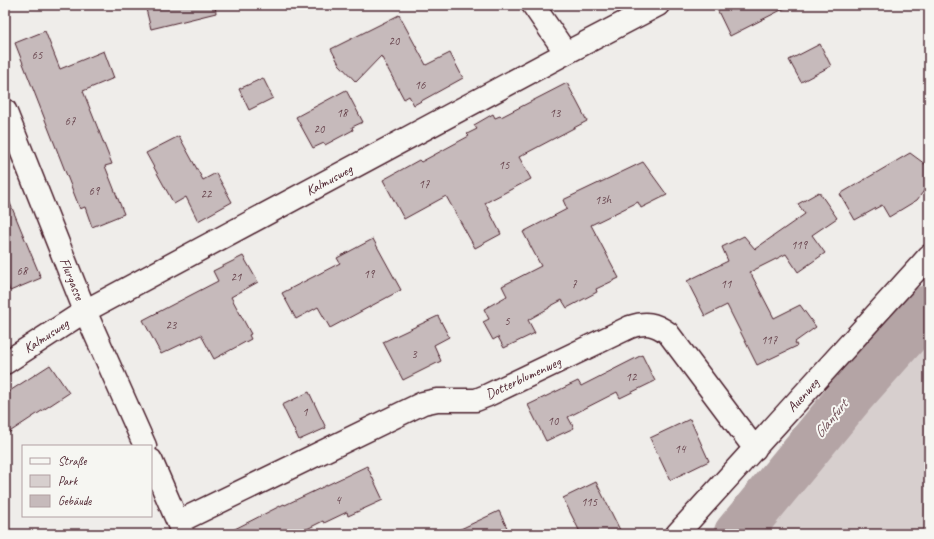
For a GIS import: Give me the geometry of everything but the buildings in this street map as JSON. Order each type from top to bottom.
[{"type":"street","points":[[533,5],[566,53]]},
{"type":"street","name":"Kalmusweg","points":[[5,363],[85,311],[658,5]]},
{"type":"street","name":"Flurgasse","points":[[5,110],[85,311],[145,445]]},
{"type":"street","name":"Auenweg","points":[[677,534],[929,256]]},
{"type":"street","name":"Dotterblumenweg","points":[[181,528],[423,403],[437,400],[476,400],[630,327],[640,324],[652,324],[661,327],[668,333],[755,449]]},
{"type":"street","points":[[152,462],[181,528]]},
{"type":"green space","points":[[929,289],[929,534],[713,534]]},
{"type":"waterway","name":"Glanfurt","points":[[737,534],[853,393],[929,308]]}]
